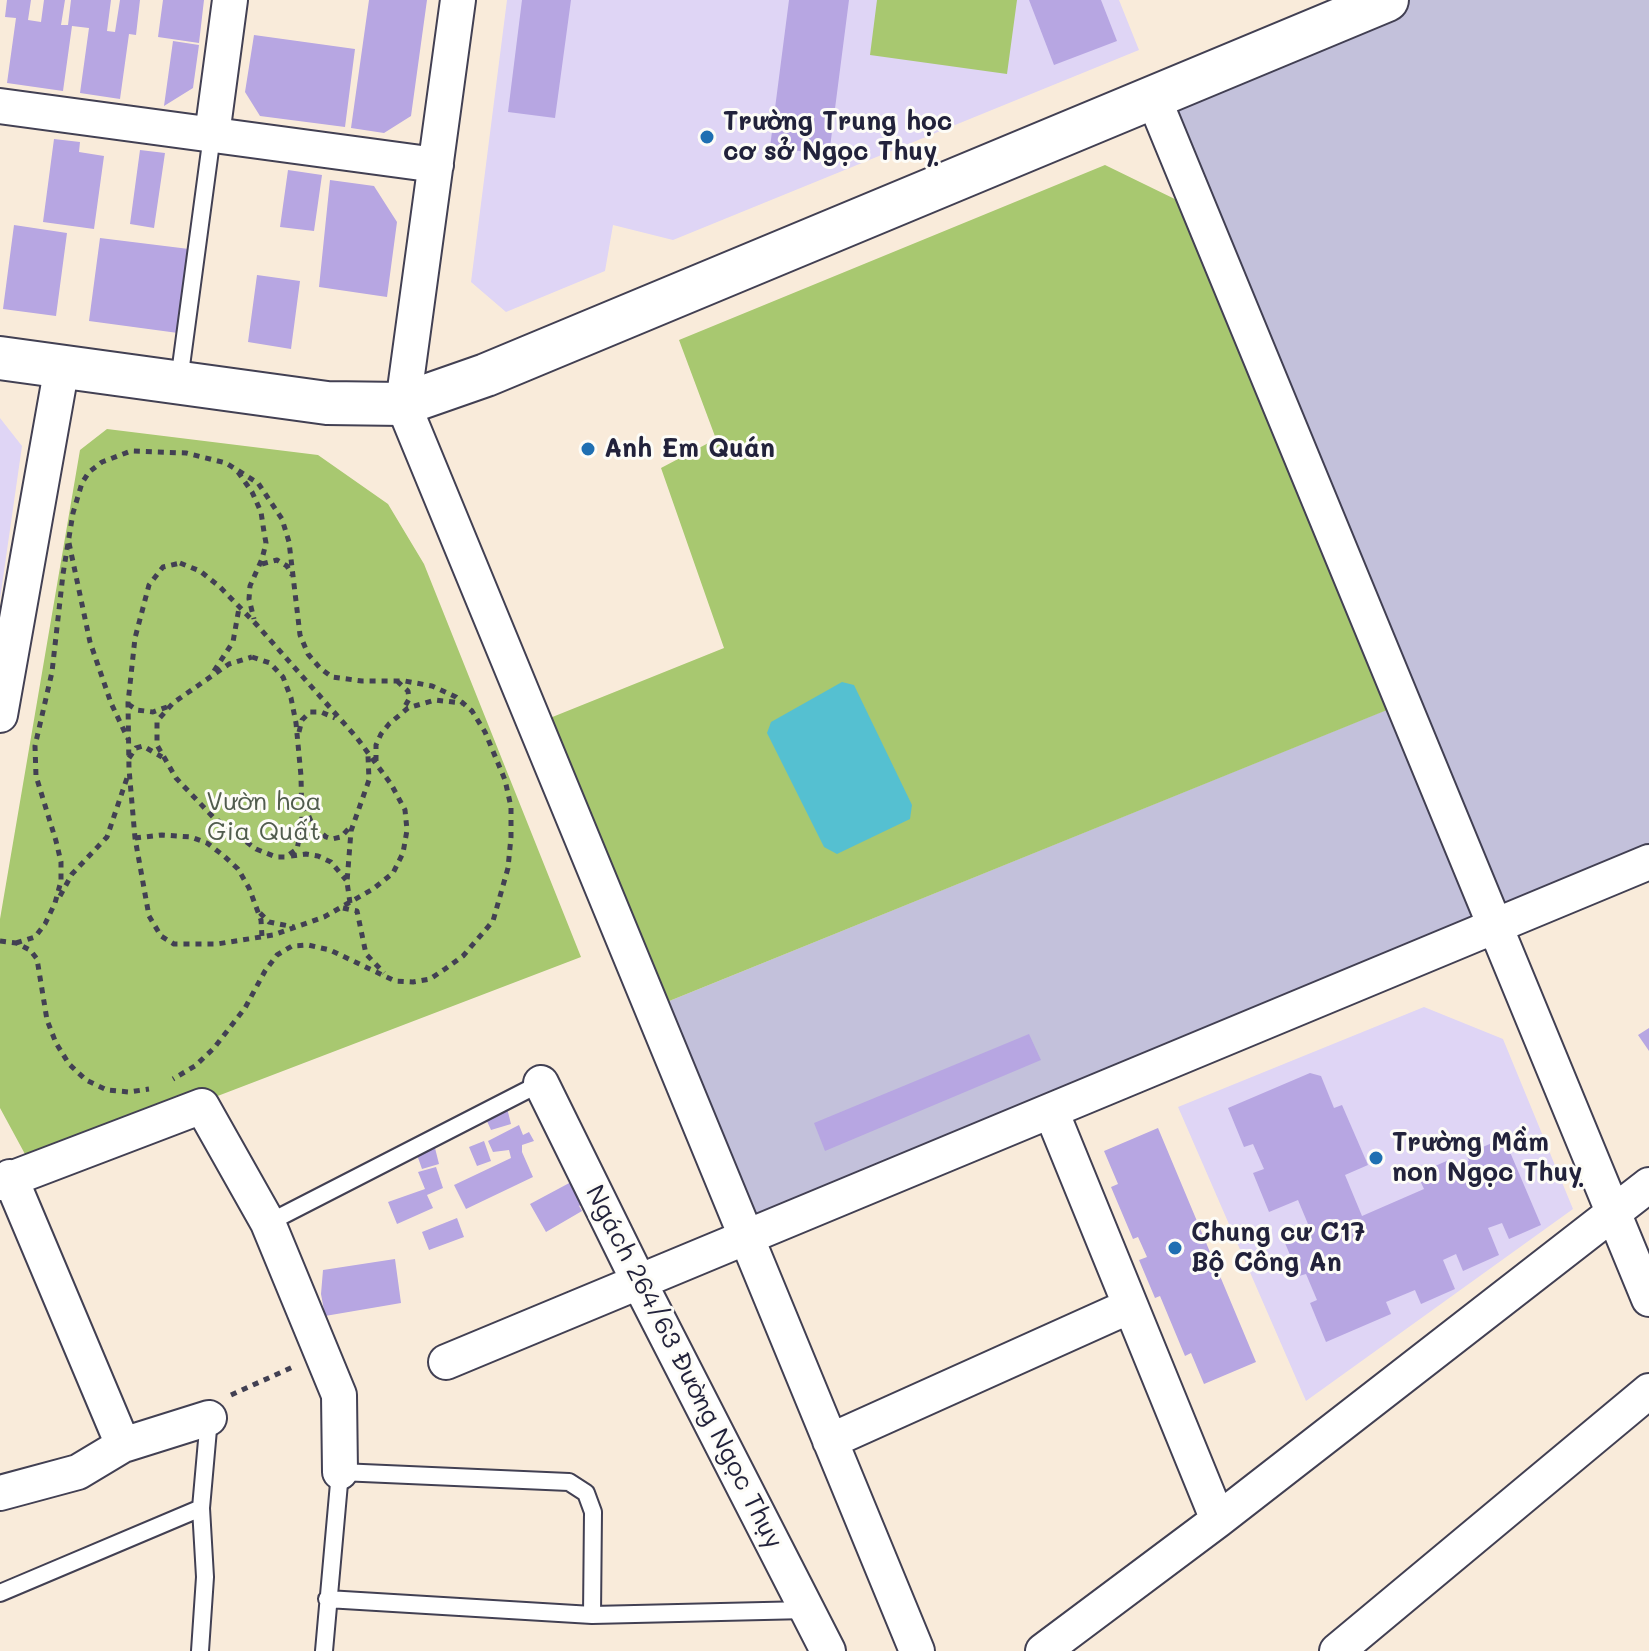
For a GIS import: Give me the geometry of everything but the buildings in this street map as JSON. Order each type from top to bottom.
[{"type":"street","points":[[212,135],[230,0]]},
{"type":"street","points":[[458,0],[403,404],[917,1651]]},
{"type":"street","points":[[0,358],[327,403],[403,404],[486,375],[1387,0]]},
{"type":"street","points":[[1153,97],[1649,1299]]},
{"type":"street","points":[[0,106],[436,165]]},
{"type":"street","points":[[0,715],[4,675],[62,366]]},
{"type":"street","points":[[446,1362],[1649,862]]},
{"type":"street","name":"Ngách 264/63 Đường Ngọc Thụy","points":[[541,1083],[828,1651]]},
{"type":"street","points":[[123,1445],[5,1180],[202,1106],[268,1223],[339,1395],[340,1472]]},
{"type":"street","points":[[1051,1111],[1218,1520]]},
{"type":"street","points":[[1043,1651],[1218,1520],[1649,1185]]},
{"type":"street","points":[[830,1441],[1130,1306]]},
{"type":"street","points":[[1337,1651],[1649,1391]]},
{"type":"street","points":[[0,1493],[78,1472],[123,1445],[209,1418]]},
{"type":"lane","points":[[179,382],[212,135]]},
{"type":"lane","points":[[268,1223],[541,1083]]},
{"type":"lane","points":[[200,1651],[205,1577],[201,1508],[209,1418]]},
{"type":"lane","points":[[324,1651],[340,1472],[569,1482],[586,1493],[593,1512],[592,1615]]},
{"type":"lane","points":[[0,1593],[201,1508]]},
{"type":"lane","points":[[327,1599],[592,1615],[808,1610]]},
{"type":"path","points":[[0,941],[16,943],[30,950],[37,959],[47,1020],[69,1064],[86,1080],[107,1090],[129,1092],[150,1089],[195,1066],[230,1030],[277,955],[292,946],[308,945],[330,950],[395,981],[413,982],[430,979],[463,956],[493,921],[502,897],[511,837],[511,807],[505,780],[485,732],[472,711],[432,686],[396,680],[345,680],[332,677],[320,668],[308,654],[300,635],[289,542],[282,519],[258,483],[235,468],[206,457],[149,450],[116,455],[89,472],[82,483],[68,540],[52,672],[34,759],[61,862],[61,881],[55,903]]},
{"type":"path","points":[[235,468],[252,492],[261,512],[266,543],[260,564],[252,577],[249,594],[256,624]]},
{"type":"path","points":[[68,540],[73,550],[80,604],[90,642],[111,703],[128,740]]},
{"type":"path","points":[[260,564],[272,560],[282,563],[294,580]]},
{"type":"path","points":[[180,563],[200,571],[238,605],[376,762],[405,810],[407,830],[403,853],[393,873],[350,903],[299,927],[217,944],[174,944],[161,936],[149,916],[135,838],[128,740],[128,703],[141,611],[149,585],[163,567],[180,563]]},
{"type":"path","points":[[211,675],[233,642],[238,605]]},
{"type":"path","points":[[286,857],[297,849],[301,839],[302,800],[298,737],[288,688],[277,668],[270,663],[252,657],[240,659],[211,675],[173,703],[157,721],[157,745],[163,759],[185,790],[225,827],[267,854],[286,857],[318,856],[331,862],[347,882]]},
{"type":"path","points":[[396,680],[408,691],[409,699],[398,715]]},
{"type":"path","points":[[376,762],[376,745],[389,724],[408,708],[435,700],[462,703]]},
{"type":"path","points":[[128,703],[137,710],[153,712],[173,703]]},
{"type":"path","points":[[298,737],[302,720],[310,712],[327,714],[344,725]]},
{"type":"path","points":[[129,759],[136,748],[143,746],[163,759]]},
{"type":"path","points":[[350,903],[347,882],[352,825],[369,780],[367,751]]},
{"type":"path","points":[[16,943],[35,937],[72,874],[107,837],[117,814],[129,769]]},
{"type":"path","points":[[302,800],[313,826],[326,837],[341,837],[352,825]]},
{"type":"path","points":[[135,838],[180,836],[207,843],[231,862],[244,878],[257,909],[262,937]]},
{"type":"path","points":[[341,908],[357,911],[366,954],[395,981]]},
{"type":"path","points":[[257,909],[269,922],[283,927],[299,927]]},
{"type":"path","points":[[209,1418],[224,1398],[323,1353]]},
{"type":"shaded area","name":"Trường Trung học cơ sở Ngọc Thuỵ","points":[[507,0],[1119,0],[1139,50],[673,240],[613,225],[605,271],[506,312],[471,282]]},
{"type":"shaded area","points":[[1387,0],[1649,0],[1649,862],[746,1237],[652,1008],[1391,708],[1153,97]]},
{"type":"shaded area","points":[[0,418],[22,446],[0,599]]},
{"type":"shaded area","name":"Trường Mầm non Ngọc Thuỵ","points":[[1424,1007],[1503,1039],[1573,1209],[1306,1401],[1178,1107]]},
{"type":"green space","points":[[877,0],[1017,0],[1007,74],[870,55]]},
{"type":"green space","points":[[1105,165],[1183,203],[1392,708],[652,1008],[535,724],[724,648],[661,468],[716,439],[679,340]]},
{"type":"green space","name":"Vườn hoa Gia Quất","points":[[107,429],[318,455],[388,504],[424,564],[581,957],[32,1167],[0,1108],[0,919],[80,450]]},
{"type":"water","points":[[842,682],[854,685],[912,805],[910,819],[837,854],[824,847],[767,733],[771,722]]},
{"type":"place","name":"Trường Trung học cơ sở Ngọc Thuỵ","points":[[707,137]]},
{"type":"place","name":"Anh Em Quán","points":[[588,449]]},
{"type":"place","name":"Trường Mầm non Ngọc Thuỵ","points":[[1376,1158]]},
{"type":"place","name":"Chung cư C17 Bộ Công An","points":[[1175,1248]]}]
